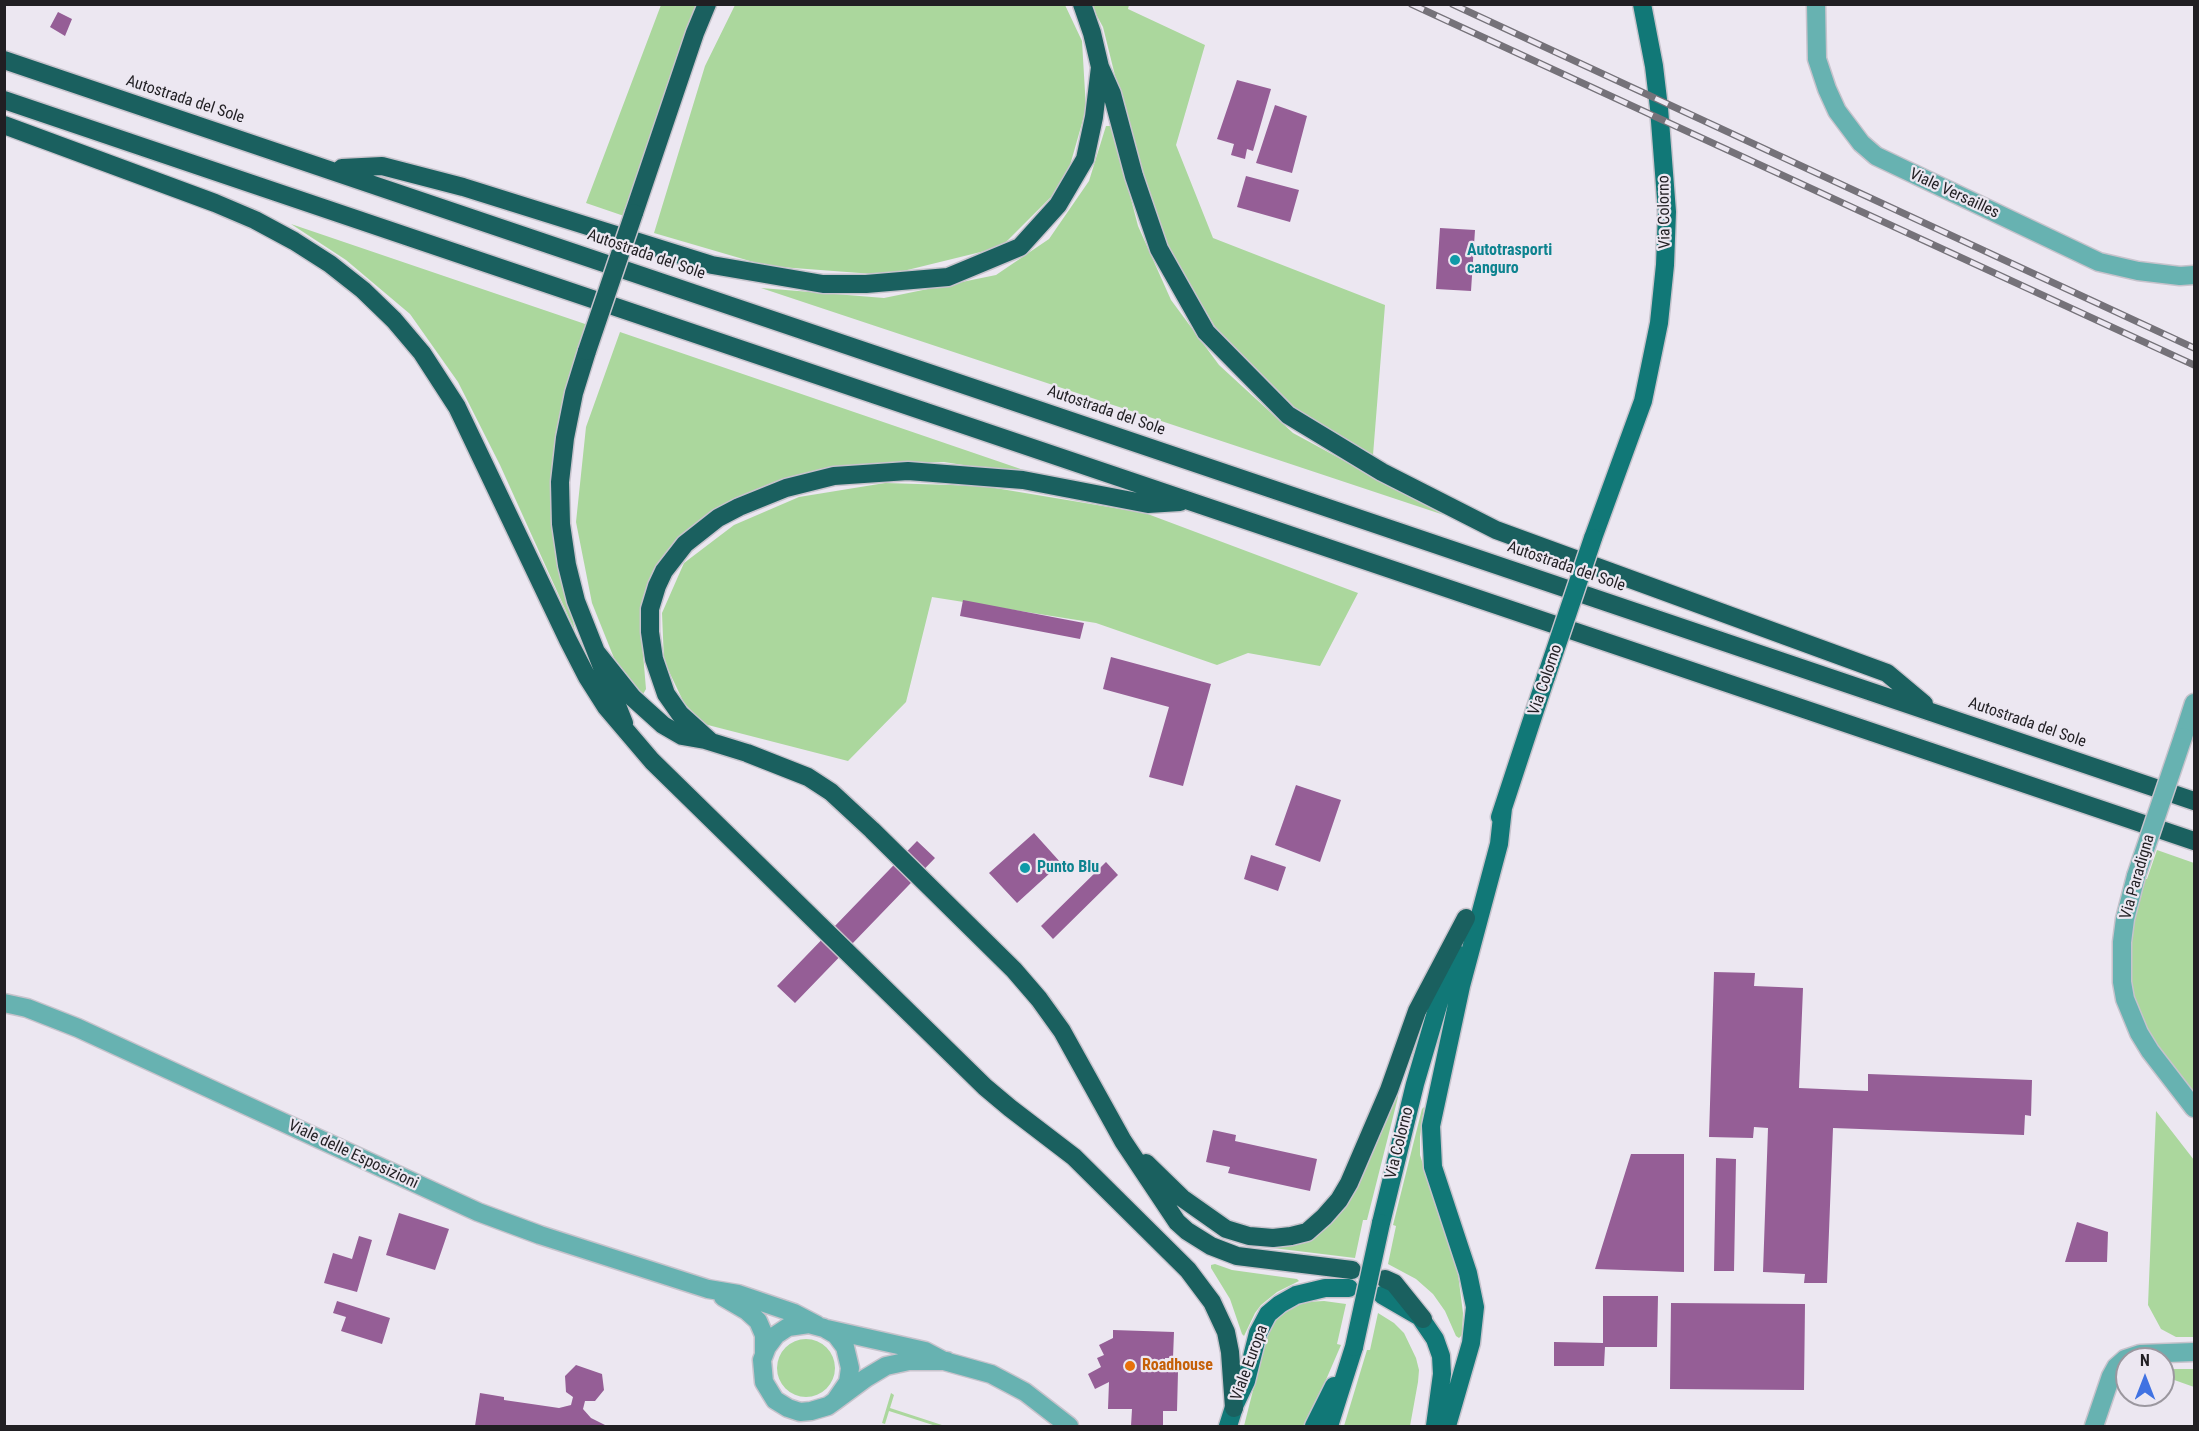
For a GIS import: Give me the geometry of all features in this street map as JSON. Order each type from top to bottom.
[{"type":"highway","points":[[630,735],[582,619],[571,584],[560,503],[565,438],[574,393],[587,351],[695,33],[707,4]]},
{"type":"highway","points":[[1082,4],[1100,67],[1112,94],[1134,176],[1159,249],[1206,332],[1288,415],[1382,472],[1496,530],[1887,674],[1933,711]]},
{"type":"highway","name":"Autostrada del Sole","points":[[4,60],[2194,801]]},
{"type":"highway","points":[[331,169],[382,166],[463,187],[723,267],[823,284],[866,284],[948,277],[1020,247],[1058,205],[1085,159],[1094,117],[1100,67]]},
{"type":"highway","points":[[4,100],[2194,841]]},
{"type":"highway","points":[[4,125],[215,202],[255,220],[330,264],[378,304],[422,353],[446,388],[467,426],[587,677],[602,702],[652,761],[985,1087],[1086,1168],[1188,1270],[1212,1302],[1226,1332],[1230,1352],[1234,1408]]},
{"type":"highway","points":[[714,743],[703,736],[680,714],[666,694],[654,659],[650,632],[650,609],[664,571],[679,551],[700,531],[739,507],[786,488],[834,476],[882,471],[1023,480],[1148,504],[1191,502]]},
{"type":"highway","points":[[597,653],[633,698],[653,718],[682,736],[714,743],[776,763],[807,777],[831,792],[872,830],[1014,970],[1040,999],[1068,1041],[1123,1141],[1177,1222],[1199,1239],[1224,1252],[1351,1279]]},
{"type":"highway","points":[[1123,1141],[1182,1198],[1226,1229],[1249,1236],[1273,1238],[1307,1232],[1339,1200],[1349,1183],[1389,1090],[1417,1011],[1466,918]]},
{"type":"highway","points":[[1383,1287],[1394,1282],[1423,1319]]},
{"type":"main road","name":"Via Colorno","points":[[1349,1365],[1381,1223],[1427,1039],[1546,676],[1643,401],[1659,323],[1665,265],[1666,212],[1659,108],[1654,66],[1642,4]]},
{"type":"main road","points":[[1447,1426],[1471,1343],[1475,1307],[1468,1273],[1433,1167],[1431,1126],[1461,987],[1499,844],[1503,808]]},
{"type":"main road","name":"Viale Europa","points":[[1228,1426],[1246,1381],[1258,1333],[1268,1314],[1296,1295],[1351,1279]]},
{"type":"main road","points":[[1423,1319],[1435,1339],[1442,1366],[1441,1392],[1435,1426]]},
{"type":"main road","points":[[1314,1426],[1329,1393],[1349,1365]]},
{"type":"main road","points":[[1329,1426],[1349,1365]]},
{"type":"street","name":"Viale Versailles","points":[[1816,4],[1817,59],[1827,89],[1837,111],[1861,142],[1876,156],[2099,262],[2138,271],[2180,276],[2194,275]]},
{"type":"street","name":"Via Paradigna","points":[[2194,703],[2136,876],[2125,919],[2122,942],[2122,982],[2125,999],[2139,1033],[2194,1108]]},
{"type":"street","name":"Viale delle Esposizioni","points":[[4,1003],[27,1008],[65,1022],[478,1212],[540,1235],[708,1289],[738,1294],[794,1313],[820,1326],[840,1341],[849,1361],[848,1382],[835,1401]]},
{"type":"street","name":"Viale delle Esposizioni","points":[[708,1289],[755,1317],[764,1335],[761,1368],[764,1382],[771,1395],[781,1405],[788,1408],[805,1412],[820,1410],[886,1366],[909,1361],[947,1361]]},
{"type":"street","name":"Viale delle Esposizioni","points":[[764,1353],[776,1335],[788,1327],[802,1324],[820,1326],[925,1351],[947,1361],[991,1374],[1025,1392],[1069,1426]]},
{"type":"street","points":[[2094,1426],[2111,1376],[2116,1367],[2125,1359],[2140,1354],[2194,1352]]},
{"type":"green space","points":[[661,5],[702,5],[624,216],[586,203]]},
{"type":"green space","points":[[735,5],[1065,5],[1082,41],[1086,109],[1065,183],[1001,247],[887,275],[767,266],[654,233],[705,66]]},
{"type":"green space","points":[[1091,5],[1129,5],[1128,9],[1205,45],[1176,145],[1213,238],[1385,305],[1373,455],[1290,406],[1222,338],[1167,248],[1126,120],[1103,27]]},
{"type":"green space","points":[[1106,126],[1112,126],[1138,226],[1171,300],[1219,365],[1293,433],[1444,515],[761,288],[884,298],[996,275],[1049,239],[1089,181]]},
{"type":"green space","points":[[291,224],[591,326],[564,410],[552,521],[575,631],[500,465],[458,382],[410,314],[346,260]]},
{"type":"green space","points":[[620,332],[1047,478],[944,462],[859,465],[694,528],[641,630],[646,689],[642,696],[614,658],[592,603],[576,522],[586,427]]},
{"type":"green space","points":[[885,483],[983,486],[1145,513],[1358,593],[1320,666],[1248,653],[1217,665],[1096,623],[932,597],[906,702],[848,761],[704,724],[684,703],[664,661],[662,613],[684,563],[734,525],[799,497]]},
{"type":"green space","points":[[2157,850],[2194,863],[2194,1098],[2152,1039],[2133,996],[2130,978],[2131,935],[2145,879],[2147,879]]},
{"type":"green space","points":[[1397,1090],[1398,1097],[1367,1220],[1363,1220],[1355,1258],[1273,1248],[1320,1231],[1339,1215],[1347,1203]]},
{"type":"green space","points":[[1424,1107],[1420,1155],[1458,1274],[1463,1313],[1462,1335],[1459,1338],[1433,1294],[1416,1279],[1388,1264],[1396,1226],[1393,1225]]},
{"type":"green space","points":[[2156,1111],[2194,1160],[2194,1337],[2176,1337],[2161,1329],[2148,1305]]},
{"type":"green space","points":[[1215,1264],[1232,1270],[1299,1281],[1277,1292],[1261,1305],[1244,1336],[1230,1299],[1211,1268],[1211,1265]]},
{"type":"green space","points":[[1324,1301],[1346,1304],[1337,1344],[1341,1345],[1306,1426],[1244,1426],[1269,1327],[1291,1308],[1306,1302]]},
{"type":"green space","points":[[1378,1313],[1394,1323],[1404,1333],[1416,1358],[1419,1370],[1418,1382],[1410,1426],[1344,1426],[1367,1350],[1370,1350]]},
{"type":"green space","points":[[800,1339],[812,1339],[827,1347],[835,1362],[835,1374],[827,1389],[812,1397],[800,1397],[785,1389],[777,1374],[777,1362],[785,1347]]},
{"type":"green space","points":[[2175,1369],[2194,1369],[2194,1387],[2175,1380]]},
{"type":"green space","points":[[891,1393],[894,1395],[890,1408],[945,1426],[936,1426],[889,1411],[885,1424],[882,1423]]},
{"type":"building","points":[[58,12],[72,19],[65,36],[50,27]]},
{"type":"building","points":[[1237,80],[1271,89],[1253,151],[1247,149],[1245,159],[1231,155],[1234,144],[1217,139]]},
{"type":"building","points":[[1275,105],[1307,116],[1292,173],[1256,163]]},
{"type":"building","points":[[1246,176],[1299,190],[1290,222],[1237,207]]},
{"type":"building","name":"Autotrasporti canguro","points":[[1440,228],[1475,230],[1471,291],[1436,289]]},
{"type":"building","points":[[963,600],[1084,623],[1080,639],[960,616]]},
{"type":"building","points":[[1111,657],[1211,684],[1183,786],[1149,777],[1169,707],[1103,689]]},
{"type":"building","points":[[1296,785],[1341,800],[1320,862],[1275,845]]},
{"type":"building","name":"Punto Blu","points":[[1034,833],[1061,863],[1017,903],[989,873]]},
{"type":"building","points":[[917,841],[935,858],[795,1003],[777,986]]},
{"type":"building","points":[[1251,855],[1286,867],[1278,891],[1244,879]]},
{"type":"building","points":[[1106,862],[1118,875],[1053,939],[1041,926]]},
{"type":"building","points":[[1714,972],[1755,973],[1754,986],[1803,988],[1799,1088],[1868,1091],[1868,1074],[2032,1080],[2031,1116],[2025,1115],[2024,1135],[1833,1128],[1827,1283],[1804,1283],[1805,1274],[1763,1272],[1768,1128],[1754,1127],[1753,1138],[1709,1137]]},
{"type":"building","points":[[1213,1130],[1236,1135],[1235,1141],[1317,1159],[1310,1191],[1228,1173],[1230,1167],[1206,1162]]},
{"type":"building","points":[[1631,1154],[1684,1154],[1684,1272],[1595,1269]]},
{"type":"building","points":[[1716,1158],[1736,1159],[1734,1271],[1714,1271]]},
{"type":"building","points":[[399,1213],[449,1229],[435,1270],[386,1255]]},
{"type":"building","points":[[2077,1222],[2108,1232],[2107,1262],[2065,1262]]},
{"type":"building","points":[[359,1236],[372,1240],[357,1292],[324,1283],[333,1253],[352,1259]]},
{"type":"building","points":[[1603,1296],[1658,1296],[1657,1347],[1605,1347],[1604,1366],[1554,1366],[1554,1342],[1603,1343]]},
{"type":"building","points":[[337,1301],[390,1318],[382,1344],[341,1331],[346,1317],[333,1313]]},
{"type":"building","points":[[1671,1303],[1805,1304],[1804,1390],[1670,1389]]},
{"type":"building","points":[[1113,1330],[1174,1332],[1173,1358],[1165,1358],[1165,1372],[1178,1372],[1177,1411],[1163,1411],[1163,1426],[1131,1426],[1132,1409],[1108,1409],[1109,1382],[1095,1389],[1088,1374],[1101,1367],[1097,1358],[1104,1355],[1099,1345],[1113,1338]]},
{"type":"building","points":[[576,1365],[602,1374],[604,1390],[595,1401],[585,1401],[583,1409],[591,1418],[607,1426],[475,1426],[480,1393],[504,1397],[504,1400],[559,1408],[571,1405],[573,1397],[566,1392],[565,1376]]},
{"type":"railway","points":[[1411,4],[2194,365]]},
{"type":"railway","points":[[1452,4],[2194,348]]},
{"type":"place","name":"Autotrasporti canguro","points":[[1455,260]]},
{"type":"place","name":"Punto Blu","points":[[1025,868]]},
{"type":"place","name":"Roadhouse","points":[[1130,1366]]}]
